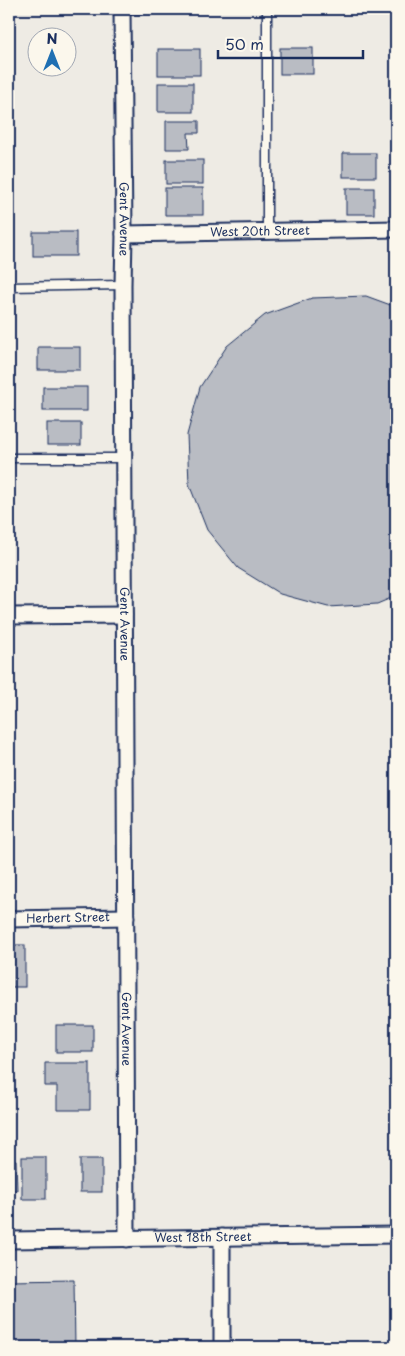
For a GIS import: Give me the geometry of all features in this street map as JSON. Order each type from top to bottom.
[{"type":"street","name":"Gent Avenue","points":[[122,9],[127,1239]]},
{"type":"street","name":"West 20th Street","points":[[124,234],[396,229]]},
{"type":"street","points":[[9,616],[124,615]]},
{"type":"street","name":"Herbert Street","points":[[9,918],[126,917]]},
{"type":"street","name":"West 18th Street","points":[[9,1240],[396,1235]]},
{"type":"street","points":[[222,1237],[222,1347]]},
{"type":"lane","points":[[122,9],[158,9]]},
{"type":"lane","points":[[267,9],[267,231]]},
{"type":"lane","points":[[9,287],[123,285]]},
{"type":"lane","points":[[9,458],[124,458]]},
{"type":"building","points":[[280,48],[313,48],[313,74],[280,74]]},
{"type":"building","points":[[158,49],[200,49],[200,75],[158,75]]},
{"type":"building","points":[[158,83],[193,83],[193,112],[158,112]]},
{"type":"building","points":[[166,121],[199,121],[199,133],[188,133],[189,149],[166,149]]},
{"type":"building","points":[[343,153],[376,153],[376,177],[343,177]]},
{"type":"building","points":[[166,160],[203,160],[203,184],[166,184]]},
{"type":"building","points":[[165,188],[203,188],[203,215],[165,215]]},
{"type":"building","points":[[346,188],[374,188],[374,214],[346,214]]},
{"type":"building","points":[[33,232],[76,232],[76,256],[33,256]]},
{"type":"building","points":[[366,296],[396,307],[396,596],[377,604],[328,607],[280,594],[238,568],[207,530],[189,484],[187,435],[200,387],[227,346],[265,315],[312,298]]},
{"type":"building","points":[[38,347],[80,347],[80,370],[38,370]]},
{"type":"building","points":[[43,387],[87,387],[87,411],[43,411]]},
{"type":"building","points":[[47,423],[81,423],[81,445],[47,445]]},
{"type":"building","points":[[9,945],[25,945],[25,987],[9,987]]},
{"type":"building","points":[[56,1025],[93,1025],[93,1052],[56,1052]]},
{"type":"building","points":[[45,1063],[90,1063],[90,1110],[57,1110],[57,1086],[45,1086]]},
{"type":"building","points":[[22,1157],[46,1157],[46,1199],[22,1199]]},
{"type":"building","points":[[80,1159],[102,1159],[102,1192],[80,1192]]},
{"type":"building","points":[[9,1160],[16,1160],[17,1190],[9,1190]]},
{"type":"building","points":[[74,1280],[75,1347],[9,1347],[9,1281]]}]
